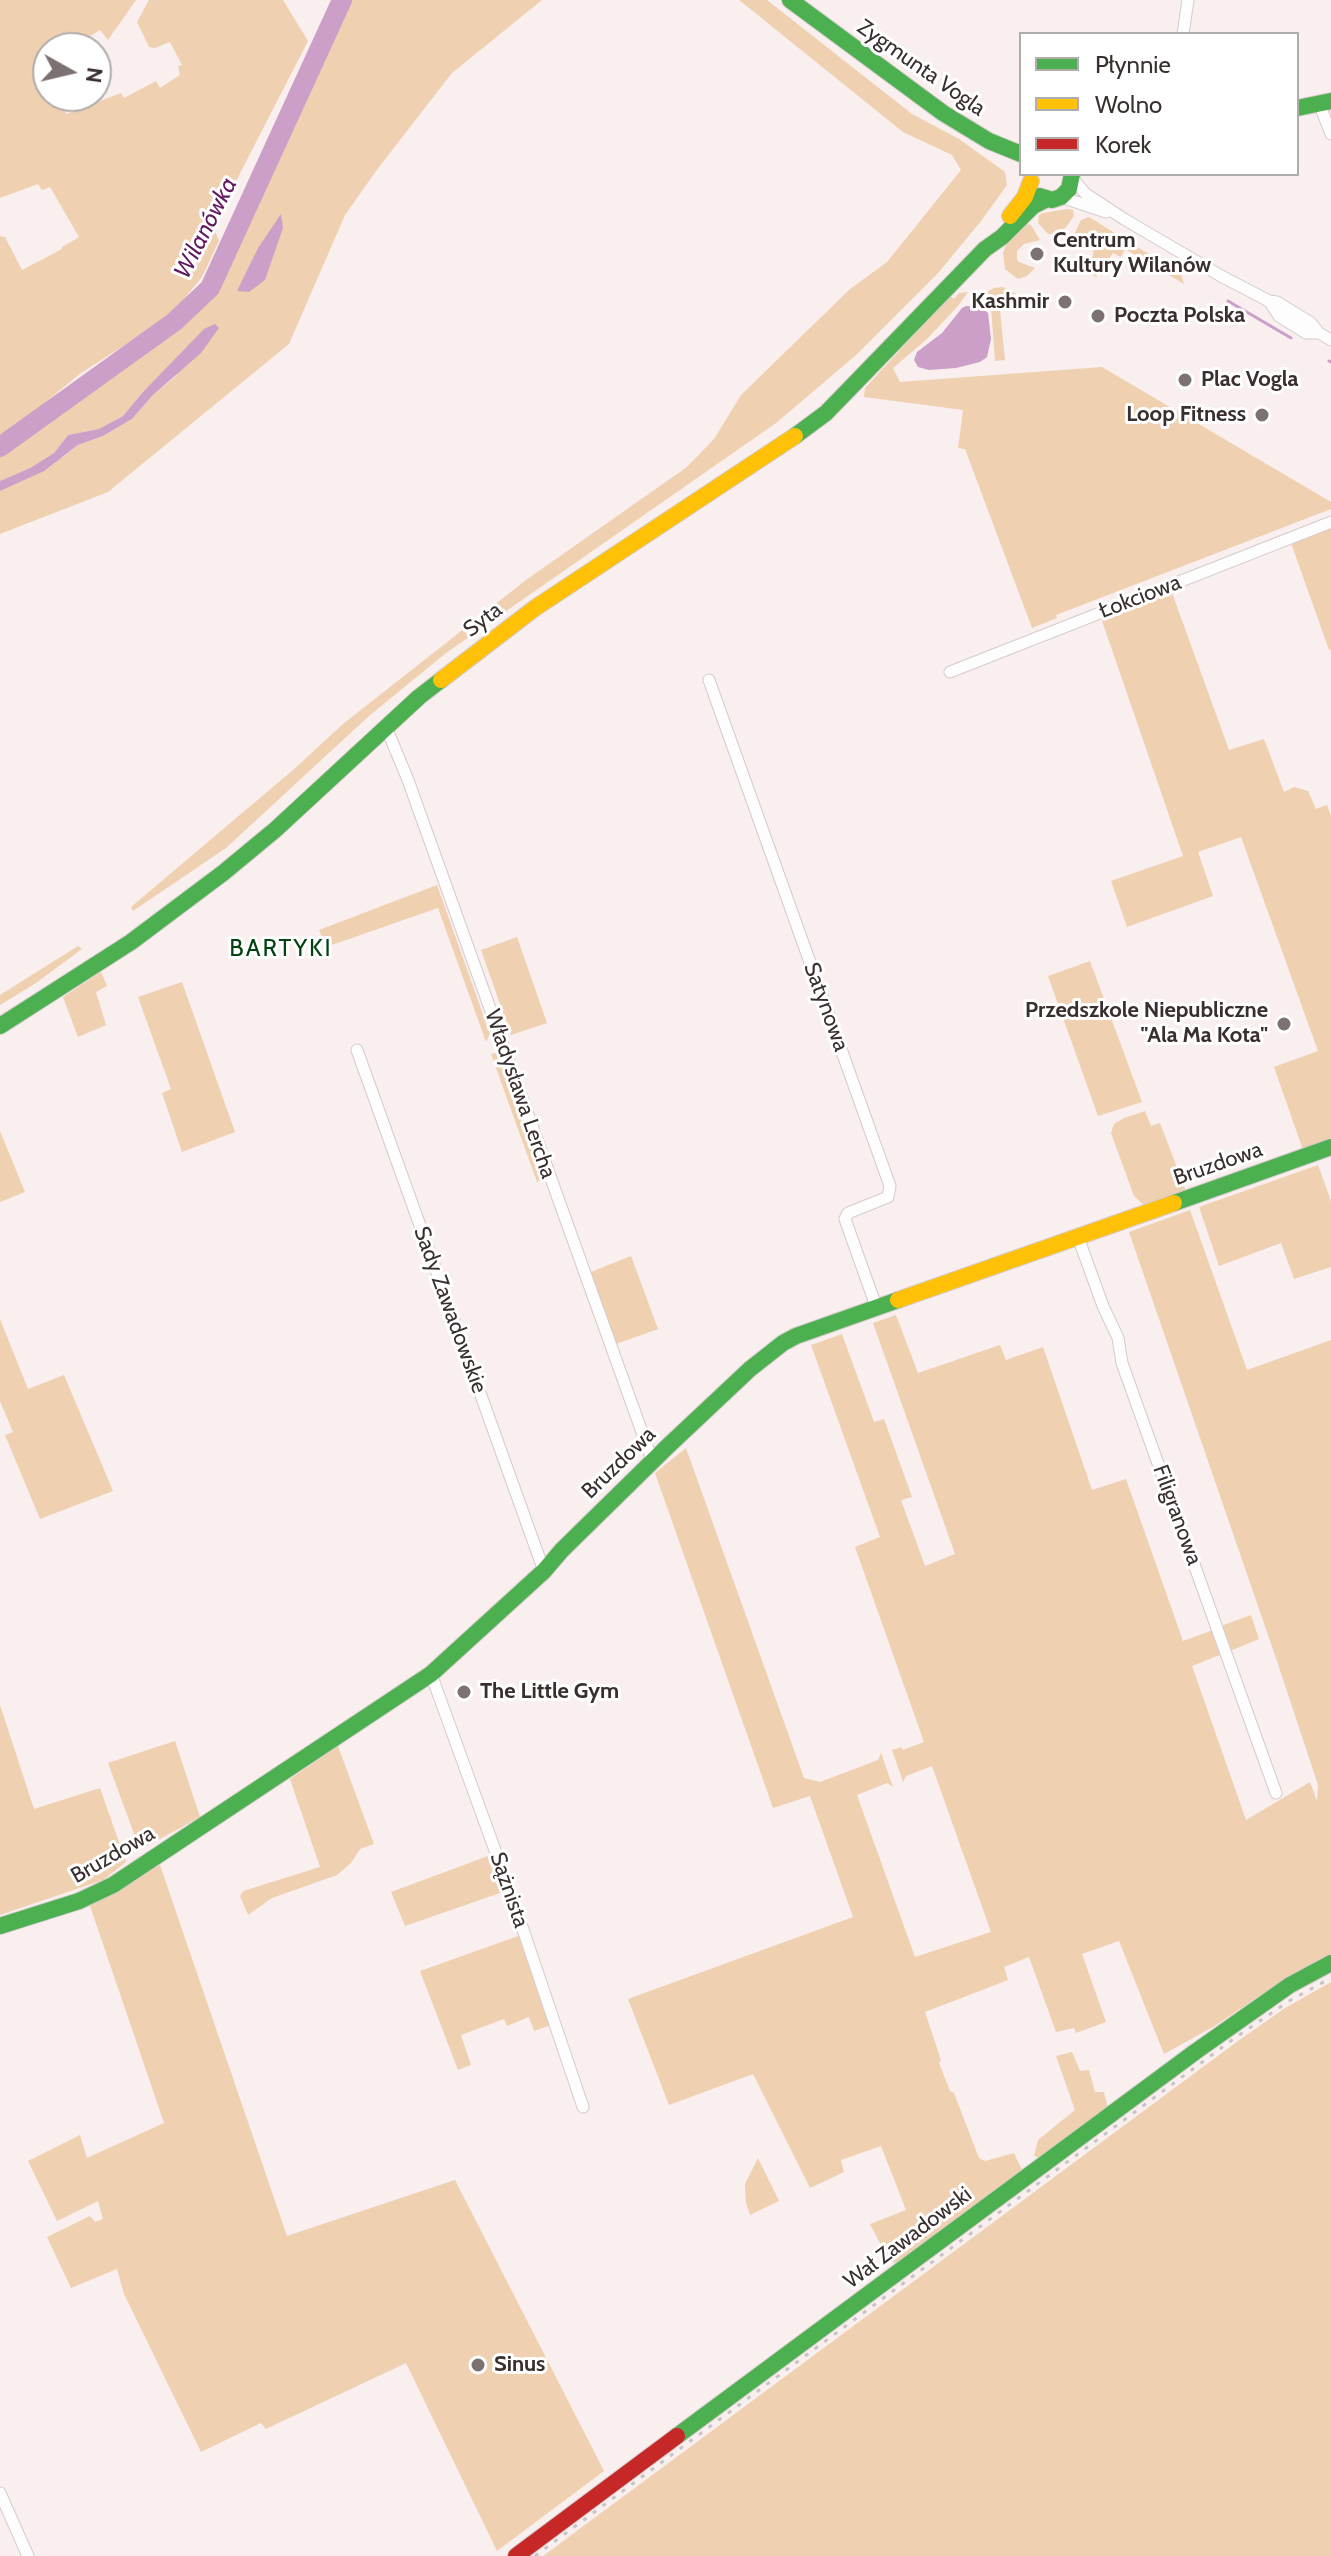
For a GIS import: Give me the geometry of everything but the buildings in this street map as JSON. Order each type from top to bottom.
[{"type":"street","name":"Zygmunta Vogla","points":[[790,0],[915,94],[989,141],[1019,167]]},
{"type":"street","points":[[1183,32],[1188,0]]},
{"type":"street","points":[[1299,108],[1325,102],[1331,134]]},
{"type":"street","name":"Zygmunta Vogla","points":[[989,141],[1019,153]]},
{"type":"street","name":"Syta","points":[[0,1026],[131,942],[223,873],[275,830],[429,689],[535,608],[826,413],[989,246],[1025,197],[1027,176]]},
{"type":"street","name":"Zygmunta Vogla","points":[[1028,176],[1034,190],[1054,198]]},
{"type":"street","points":[[1054,198],[1069,189],[1072,176]]},
{"type":"street","points":[[1072,176],[1086,194],[1124,219],[1188,258],[1269,301],[1279,316],[1306,333],[1319,333],[1331,340]]},
{"type":"street","points":[[1054,198],[1124,219]]},
{"type":"street","name":"Syta","points":[[989,246],[1033,206],[1054,198]]},
{"type":"street","name":"Łokciowa","points":[[950,672],[1331,522]]},
{"type":"street","name":"Satynowa","points":[[709,680],[890,1186],[888,1197],[848,1213],[845,1219],[877,1309]]},
{"type":"street","name":"Władysława Lercha","points":[[386,727],[408,780],[652,1460]]},
{"type":"street","name":"Sady Zawadowskie","points":[[357,1050],[544,1571]]},
{"type":"street","name":"Bruzdowa","points":[[0,1926],[79,1901],[113,1885],[431,1674],[544,1571],[652,1460],[750,1369],[783,1343],[1331,1147]]},
{"type":"street","name":"Filigranowa","points":[[1078,1237],[1118,1338],[1122,1363],[1276,1793]]},
{"type":"street","name":"Sążnista","points":[[431,1674],[583,2107]]},
{"type":"street","name":"Wał Zawadowski","points":[[516,2556],[1195,2052],[1290,1985],[1331,1963]]},
{"type":"street","points":[[0,2493],[28,2556]]},
{"type":"shaded area","points":[[0,0],[136,0],[112,34],[100,30],[32,32],[32,112],[112,112],[112,96],[121,93],[124,98],[156,81],[160,88],[180,75],[178,66],[182,65],[170,42],[149,47],[137,22],[149,0],[283,0],[308,41],[213,226],[219,241],[202,277],[169,317],[81,373],[0,436],[0,236],[5,237],[22,270],[79,237],[50,187],[42,190],[38,184],[0,198]]},
{"type":"shaded area","points":[[350,0],[542,0],[452,73],[379,167],[345,215],[289,344],[108,492],[0,534],[0,491],[63,457],[78,445],[103,436],[132,419],[153,395],[177,375],[169,367],[123,416],[100,429],[68,435],[54,453],[0,481],[0,452],[176,328],[217,283]]},
{"type":"shaded area","points":[[739,0],[767,0],[912,114],[959,139],[1005,172],[1007,185],[939,272],[855,356],[776,423],[446,653],[369,716],[226,848],[133,911],[131,907],[343,724],[526,580],[687,467],[714,439],[741,395],[850,289],[887,262],[961,170],[952,155],[903,132]]},
{"type":"shaded area","points":[[1073,210],[1074,216],[1061,234],[1048,234],[1038,223],[1039,215],[1043,213]]},
{"type":"shaded area","points":[[281,214],[283,228],[265,280],[249,292],[237,291],[258,248]]},
{"type":"shaded area","points":[[1089,217],[1181,274],[1184,284],[1125,249],[1121,257],[1113,253],[1096,277],[1081,263],[1093,256],[1094,245],[1086,239],[1073,237],[1081,220]]},
{"type":"shaded area","points":[[1026,224],[1031,225],[1040,240],[1024,244],[1017,251],[1019,262],[1035,268],[1018,279],[1005,269],[1003,253],[1006,245]]},
{"type":"shaded area","points":[[1003,287],[1016,294],[1020,308],[1000,310],[1005,360],[995,361],[991,307],[977,298],[994,288]]},
{"type":"shaded area","points":[[968,292],[927,339],[893,368],[900,382],[1102,367],[1331,502],[1331,509],[1056,615],[1057,618],[1032,628],[965,449],[958,448],[963,410],[864,397],[865,388],[950,296],[954,299],[959,293]]},
{"type":"shaded area","points":[[966,306],[981,307],[988,313],[991,339],[987,357],[956,368],[929,370],[918,367],[914,360],[917,352],[942,333]]},
{"type":"shaded area","points":[[215,324],[219,328],[201,353],[153,395],[132,419],[103,436],[78,445],[44,471],[0,491],[0,481],[54,453],[68,435],[99,429],[123,416],[204,329]]},
{"type":"shaded area","points":[[1331,528],[1331,650],[1329,650],[1291,543]]},
{"type":"shaded area","points":[[1171,590],[1229,750],[1264,739],[1284,792],[1294,787],[1308,791],[1316,809],[1327,805],[1331,816],[1331,1141],[1303,1150],[1274,1067],[1318,1051],[1241,837],[1198,852],[1213,896],[1127,927],[1111,881],[1183,856],[1101,618]]},
{"type":"shaded area","points":[[437,885],[490,1034],[486,1042],[438,908],[326,947],[319,930]]},
{"type":"shaded area","points":[[517,937],[547,1023],[511,1035],[481,950]]},
{"type":"shaded area","points":[[78,946],[82,949],[0,1005],[0,995]]},
{"type":"shaded area","points":[[1090,961],[1142,1102],[1098,1116],[1048,976]]},
{"type":"shaded area","points":[[101,972],[107,986],[96,992],[106,1025],[78,1037],[63,997]]},
{"type":"shaded area","points":[[182,982],[235,1132],[182,1152],[162,1093],[171,1089],[138,997]]},
{"type":"shaded area","points":[[491,1054],[498,1054],[542,1180],[537,1182]]},
{"type":"shaded area","points":[[1145,1111],[1151,1126],[1160,1123],[1186,1191],[1147,1208],[1134,1196],[1111,1133],[1114,1124]]},
{"type":"shaded area","points":[[0,1131],[25,1192],[0,1202]]},
{"type":"shaded area","points":[[1318,1165],[1331,1201],[1331,1267],[1294,1279],[1281,1243],[1219,1266],[1199,1207]]},
{"type":"shaded area","points":[[1190,1210],[1247,1370],[1331,1340],[1331,1955],[1292,1974],[1213,2027],[1164,2054],[1119,1941],[1082,1954],[1106,2022],[1076,2033],[1074,2028],[1056,2032],[1029,1957],[1004,1967],[1008,1980],[925,2012],[941,2060],[939,2063],[979,2158],[985,2161],[1014,2153],[1022,2170],[894,2263],[886,2255],[870,2224],[906,2210],[881,2146],[841,2160],[844,2172],[810,2188],[753,2074],[669,2105],[628,1999],[853,1917],[810,1796],[773,1808],[655,1473],[686,1448],[804,1778],[820,1782],[878,1760],[881,1753],[893,1787],[887,1783],[857,1795],[915,1957],[991,1932],[932,1766],[906,1776],[903,1782],[892,1750],[901,1747],[903,1750],[924,1742],[855,1547],[880,1537],[811,1345],[842,1334],[874,1422],[884,1419],[912,1497],[901,1500],[925,1566],[955,1554],[873,1323],[896,1315],[918,1373],[1000,1345],[1006,1360],[1043,1347],[1092,1490],[1126,1479],[1183,1641],[1213,1630],[1222,1654],[1192,1666],[1246,1820],[1310,1782],[1317,1801],[1318,1785],[1129,1232]]},
{"type":"shaded area","points":[[631,1256],[658,1329],[616,1344],[591,1272]]},
{"type":"shaded area","points":[[0,1319],[28,1389],[64,1375],[113,1491],[40,1519],[5,1435],[13,1432],[0,1401]]},
{"type":"shaded area","points":[[1251,1615],[1259,1639],[1230,1651],[1221,1626]]},
{"type":"shaded area","points":[[0,1705],[34,1809],[100,1788],[126,1862],[103,1880],[0,1915]]},
{"type":"shaded area","points":[[175,1741],[200,1817],[140,1850],[108,1763]]},
{"type":"shaded area","points":[[338,1746],[374,1844],[360,1849],[351,1863],[337,1875],[272,1898],[248,1915],[240,1896],[243,1891],[320,1867],[290,1779]]},
{"type":"shaded area","points":[[488,1856],[500,1893],[405,1926],[391,1892]]},
{"type":"shaded area","points":[[160,1865],[287,2236],[455,2180],[604,2471],[497,2551],[406,2363],[266,2429],[261,2423],[201,2452],[124,2294],[117,2269],[71,2288],[47,2237],[90,2216],[95,2222],[103,2219],[98,2201],[57,2221],[28,2161],[80,2135],[87,2158],[164,2123],[89,1903]]},
{"type":"shaded area","points":[[521,1935],[551,2025],[534,2031],[529,2017],[507,2026],[504,2019],[461,2035],[471,2065],[458,2070],[420,1971]]},
{"type":"shaded area","points":[[1331,1982],[1331,2556],[543,2556],[1238,2041],[1285,2008]]},
{"type":"shaded area","points":[[1072,2052],[1080,2071],[1089,2070],[1095,2092],[1104,2092],[1108,2109],[1045,2155],[1034,2156],[1038,2140],[1075,2110],[1056,2056]]},
{"type":"shaded area","points":[[758,2158],[779,2201],[750,2215],[745,2184]]},
{"type":"waterway","name":"Wilanówka","points":[[0,447],[174,322],[210,288],[342,0]]},
{"type":"waterway","points":[[1228,301],[1291,338]]},
{"type":"railway","points":[[535,2556],[1232,2040],[1289,2001],[1331,1978]]},
{"type":"traffic: fast","points":[[790,0],[943,113],[989,141],[1019,153]]},
{"type":"traffic: fast","points":[[1299,108],[1331,101]]},
{"type":"traffic: fast","points":[[1039,196],[1052,200],[1061,197],[1069,189],[1072,176]]},
{"type":"traffic: fast","points":[[795,436],[826,413],[985,249],[1002,237],[1033,206],[1047,199]]},
{"type":"traffic: fast","points":[[0,1026],[131,942],[223,873],[441,680]]},
{"type":"traffic: fast","points":[[1174,1203],[1331,1147]]},
{"type":"traffic: fast","points":[[0,1926],[79,1901],[113,1885],[431,1674],[544,1571],[667,1447],[750,1369],[796,1336],[898,1300]]},
{"type":"traffic: fast","points":[[677,2436],[1195,2052],[1290,1985],[1331,1963]]},
{"type":"traffic: slow","points":[[1010,216],[1025,197],[1031,181]]},
{"type":"traffic: slow","points":[[441,680],[535,608],[795,436]]},
{"type":"traffic: slow","points":[[898,1300],[1174,1203]]},
{"type":"traffic: jam","points":[[516,2556],[677,2436]]},
{"type":"place","name":"Centrum Kultury Wilanów","points":[[1037,254]]},
{"type":"place","name":"Kashmir","points":[[1065,302]]},
{"type":"place","name":"Poczta Polska","points":[[1098,316]]},
{"type":"place","name":"Plac Vogla","points":[[1185,380]]},
{"type":"place","name":"Loop Fitness","points":[[1262,415]]},
{"type":"place","name":"Przedszkole Niepubliczne \"Ala Ma Kota\"","points":[[1284,1024]]},
{"type":"place","name":"The Little Gym","points":[[464,1692]]},
{"type":"place","name":"Sinus","points":[[478,2365]]},
{"type":"district","name":"BARTYKI","points":[[281,949]]}]
